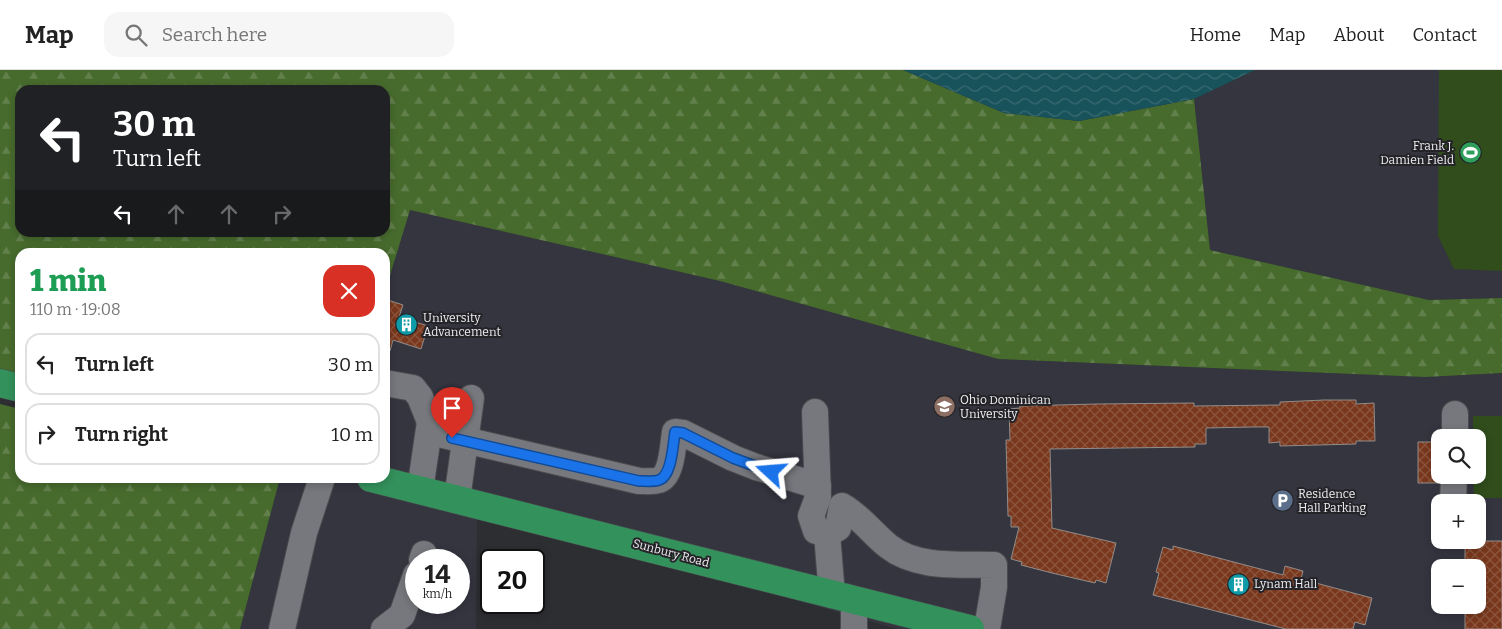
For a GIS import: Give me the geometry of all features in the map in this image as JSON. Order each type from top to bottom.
[{"type":"main road","points":[[0,382],[15,386]]},
{"type":"main road","name":"Sunbury Road","points":[[390,483],[970,629]]},
{"type":"street","points":[[390,383],[413,388],[420,397],[430,422],[439,434],[639,481],[659,480],[665,477],[670,468],[675,432],[683,433],[733,458],[826,496],[854,513],[872,533],[902,556],[947,564],[994,565],[994,587],[987,629]]},
{"type":"street","points":[[457,499],[470,398]]},
{"type":"street","points":[[815,412],[826,496],[811,516],[816,531],[827,534],[843,598],[854,629]]},
{"type":"street","points":[[420,490],[430,422]]},
{"type":"street","points":[[282,629],[304,532],[320,483]]},
{"type":"street","points":[[384,629],[402,615],[405,607]]},
{"type":"shaded area","points":[[1255,70],[1502,70],[1502,298],[1429,300],[1210,250],[1194,99]]},
{"type":"shaded area","name":"Ohio Dominican University","points":[[410,210],[720,281],[998,359],[1425,377],[1502,373],[1502,629],[897,629],[477,509],[476,629],[240,629],[279,483],[390,483],[390,276]]},
{"type":"green space","points":[[0,70],[903,70],[1004,113],[1079,121],[1194,99],[1210,250],[1429,300],[1502,298],[1502,373],[1425,377],[998,359],[720,281],[410,210],[390,276],[390,248],[15,248],[15,373],[0,369]]},
{"type":"green space","name":"Frank J. Damien Field","points":[[1439,70],[1502,70],[1502,271],[1454,269],[1438,236]]},
{"type":"green space","points":[[0,404],[15,408],[15,483],[279,483],[240,629],[0,629]]},
{"type":"green space","points":[[1473,416],[1502,416],[1502,498],[1486,498],[1486,494],[1474,494],[1473,484],[1486,484],[1486,429],[1473,429]]},
{"type":"water","points":[[903,70],[1255,70],[1194,99],[1079,121],[1004,113]]},
{"type":"building","name":"University Advancement","points":[[390,301],[403,305],[399,317],[428,326],[421,349],[393,340],[390,351]]},
{"type":"building","points":[[1356,400],[1356,404],[1374,403],[1375,441],[1356,441],[1356,444],[1280,446],[1280,442],[1269,443],[1269,427],[1206,428],[1206,444],[1195,444],[1195,447],[1050,449],[1052,528],[1116,543],[1106,583],[1096,580],[1095,583],[1052,573],[1021,565],[1022,562],[1011,559],[1019,527],[1011,527],[1011,516],[1008,516],[1006,440],[1010,440],[1009,409],[1020,408],[1020,406],[1096,404],[1194,403],[1194,406],[1280,405],[1280,402]]},
{"type":"building","points":[[1418,442],[1431,442],[1431,483],[1418,483]]},
{"type":"building","points":[[1486,541],[1502,541],[1502,629],[1465,629],[1465,614],[1486,614],[1486,559],[1465,559],[1465,549],[1486,549]]},
{"type":"building","name":"Lynam Hall","points":[[1173,546],[1283,575],[1285,566],[1303,571],[1301,579],[1372,598],[1365,625],[1355,622],[1353,629],[1286,629],[1153,595],[1159,573],[1156,572],[1163,547],[1173,550]]},
{"type":"place","name":"Frank J. Damien Field","points":[[1470,153]]},
{"type":"place","name":"University Advancement","points":[[407,325]]},
{"type":"place","name":"Ohio Dominican University","points":[[944,407]]},
{"type":"place","name":"Residence Hall Parking","points":[[1282,501]]},
{"type":"place","name":"Lynam Hall","points":[[1238,584]]},
{"type":"route","points":[[452,438],[639,481],[659,480],[665,477],[670,468],[675,432],[683,433],[733,458],[771,472]]}]
